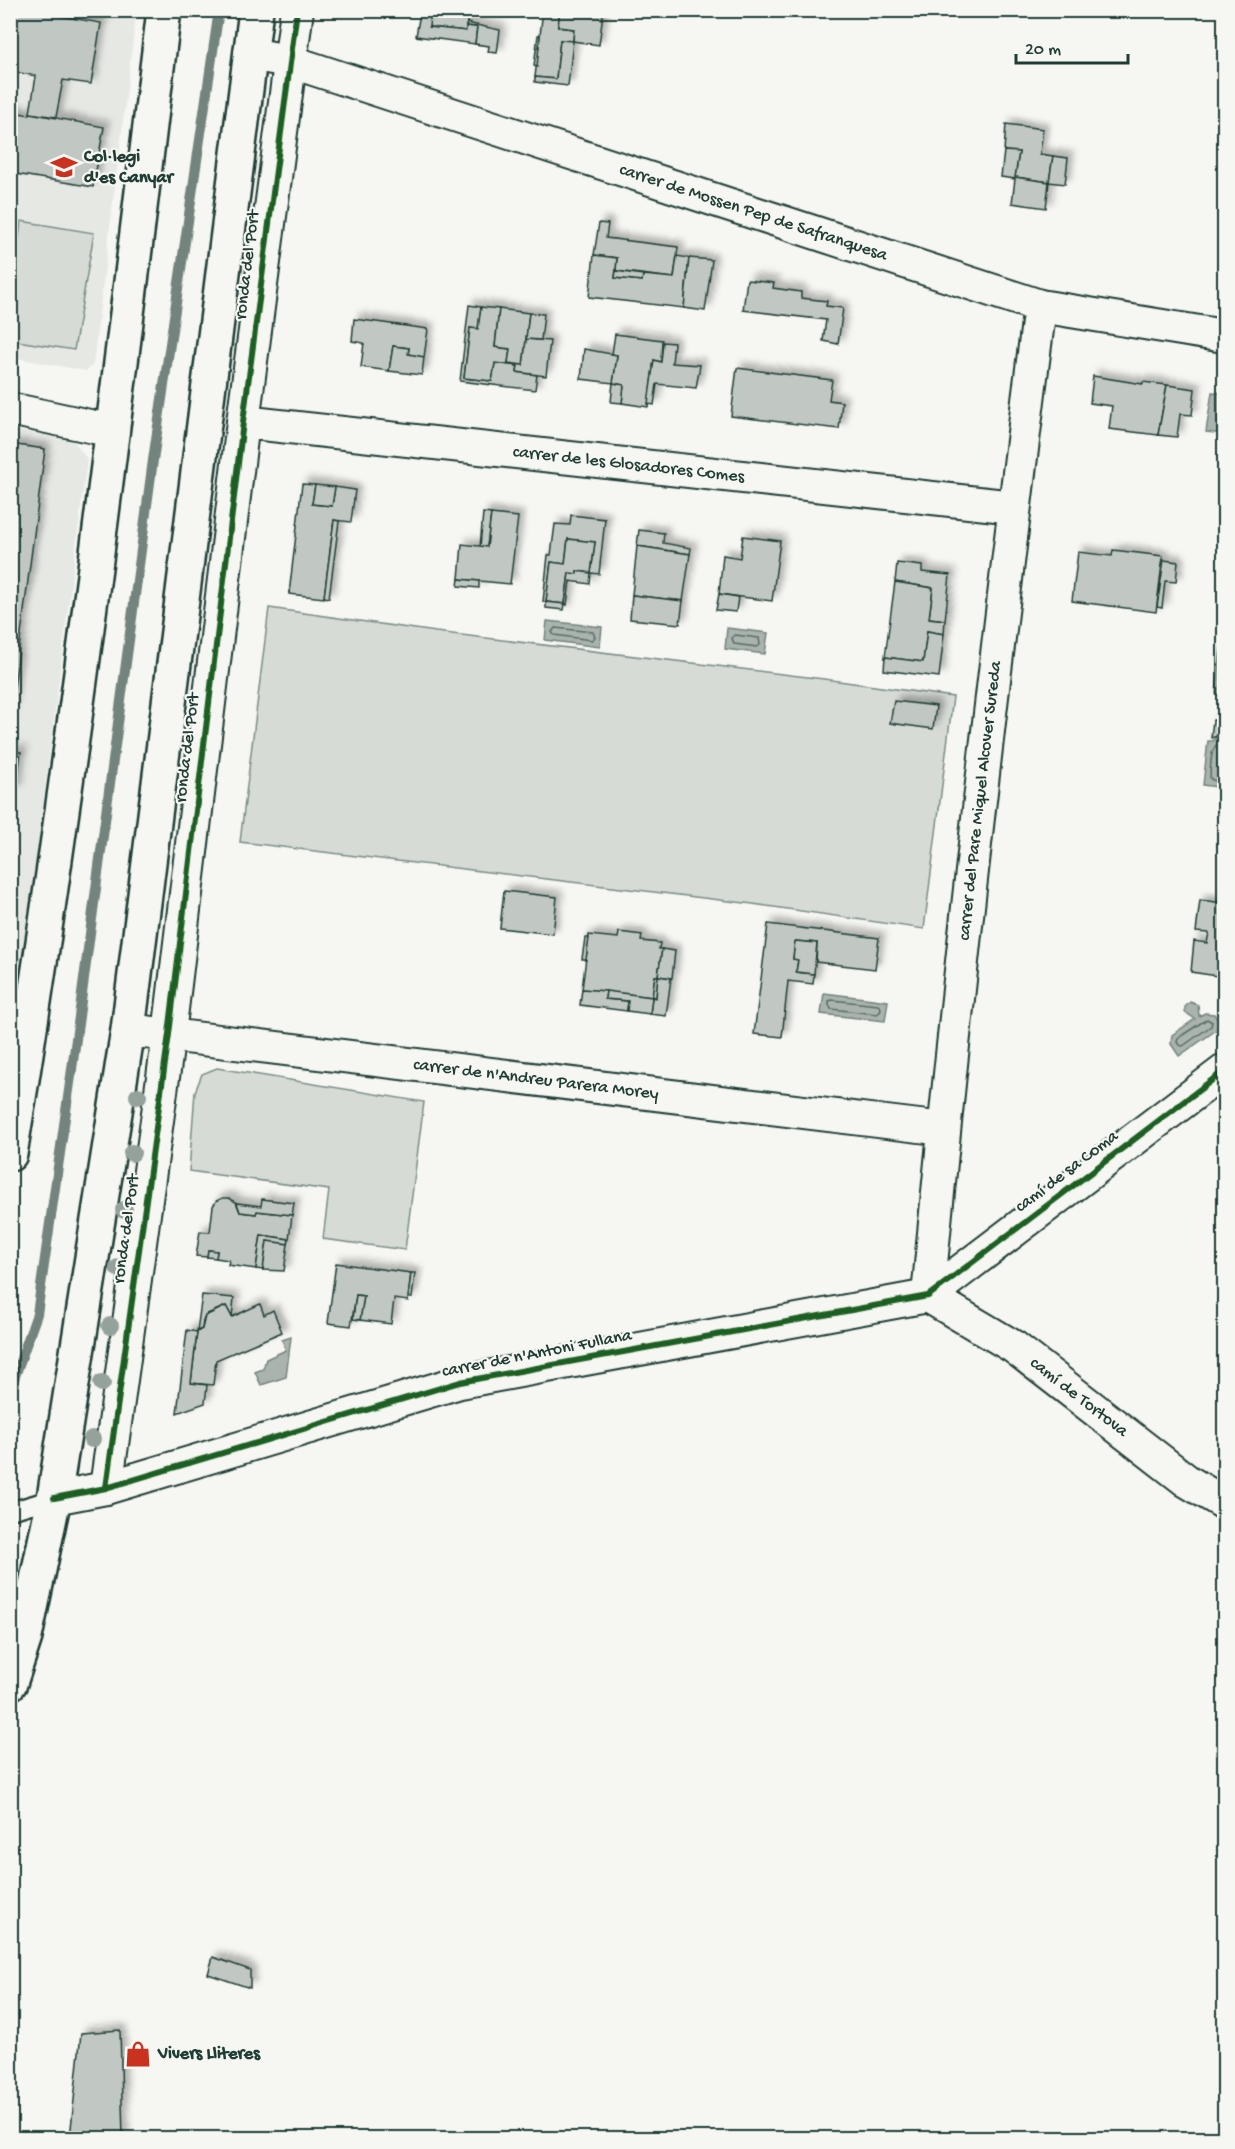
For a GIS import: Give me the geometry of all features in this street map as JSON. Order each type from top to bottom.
[{"type":"main road","points":[[10,1154],[20,1029],[113,430],[164,10]]},
{"type":"main road","name":"ronda del Port","points":[[10,1683],[25,1637],[54,1498],[128,1030],[256,10]]},
{"type":"street","name":"ronda del Port","points":[[106,1488],[169,1034],[243,423],[297,10]]},
{"type":"street","points":[[250,54],[289,61]]},
{"type":"street","name":"carrer de Mossen Pep de Safranquesa","points":[[289,61],[1040,306],[1224,336]]},
{"type":"street","name":"carrer del Pare Miquel Alcover Sureda","points":[[928,1296],[944,1129],[1014,507],[1040,306]]},
{"type":"street","points":[[10,409],[113,430]]},
{"type":"street","name":"carrer de les Glosadores Comes","points":[[243,423],[1014,507]]},
{"type":"street","name":"carrer de n'Andreu Parera Morey","points":[[128,1030],[944,1129]]},
{"type":"street","name":"camí de sa Coma","points":[[928,1296],[1224,1071]]},
{"type":"street","name":"carrer de n'Antoni Fullana","points":[[54,1498],[106,1488],[460,1382],[928,1296]]},
{"type":"street","name":"camí de Tortova","points":[[928,1296],[1014,1347],[1187,1481],[1224,1503]]},
{"type":"lane","points":[[10,1511],[54,1498]]},
{"type":"shaded area","name":"Col·legi d'es Canyar","points":[[130,10],[136,15],[93,364],[86,371],[11,357],[10,11]]},
{"type":"shaded area","points":[[21,221],[94,233],[74,350],[11,340],[11,237],[19,238]]},
{"type":"shaded area","points":[[10,429],[73,440],[87,459],[20,985],[10,983]]},
{"type":"shaded area","points":[[269,608],[436,632],[953,697],[924,929],[753,904],[240,842]]},
{"type":"shaded area","points":[[217,1068],[424,1102],[405,1250],[323,1239],[329,1190],[189,1171],[195,1092],[202,1074]]},
{"type":"water","points":[[1212,392],[1224,393],[1224,434],[1206,432]]},
{"type":"water","points":[[547,621],[602,627],[600,647],[545,640]]},
{"type":"water","points":[[727,628],[768,633],[765,654],[725,649]]},
{"type":"water","points":[[1221,647],[1224,648],[1224,695],[1216,694]]},
{"type":"water","points":[[1220,734],[1224,734],[1224,788],[1203,785],[1208,741],[1213,741]]},
{"type":"water","points":[[824,993],[888,1001],[885,1021],[821,1014]]},
{"type":"water","points":[[1190,1002],[1198,1005],[1199,1016],[1205,1013],[1214,1014],[1222,1026],[1179,1056],[1171,1044],[1172,1035],[1195,1019],[1185,1012],[1185,1007]]},
{"type":"water","points":[[291,1337],[286,1377],[261,1385],[255,1372],[263,1369],[266,1359],[286,1350],[282,1340]]},
{"type":"building","points":[[10,10],[24,10],[101,23],[91,84],[63,80],[56,117],[30,113],[36,76],[10,71]]},
{"type":"building","points":[[430,10],[468,10],[466,31],[429,27]]},
{"type":"building","points":[[543,10],[560,10],[558,27],[574,29],[573,41],[560,40],[556,79],[535,77]]},
{"type":"building","points":[[560,10],[603,14],[599,45],[573,41],[574,29],[558,27]]},
{"type":"building","points":[[420,13],[430,15],[429,27],[466,31],[466,26],[477,27],[475,44],[416,36]]},
{"type":"building","points":[[467,23],[500,30],[497,53],[488,52],[489,46],[475,44],[477,27],[466,26]]},
{"type":"building","points":[[538,35],[540,35],[537,67],[534,66]]},
{"type":"building","points":[[560,40],[573,41],[568,86],[535,82],[535,77],[556,79]]},
{"type":"building","points":[[10,111],[104,127],[93,187],[10,173]]},
{"type":"building","points":[[1006,124],[1043,129],[1040,154],[1053,156],[1049,182],[1015,177],[1019,152],[1004,151]]},
{"type":"building","points":[[1004,151],[1019,152],[1015,177],[1049,182],[1046,208],[1012,203],[1015,179],[1001,177]]},
{"type":"building","points":[[1053,156],[1068,158],[1065,184],[1049,182]]},
{"type":"building","points":[[599,223],[608,224],[606,238],[678,247],[674,278],[616,271],[617,258],[594,255]]},
{"type":"building","points":[[594,255],[617,258],[615,278],[642,281],[643,275],[674,278],[677,256],[689,258],[684,308],[589,297]]},
{"type":"building","points":[[689,258],[712,260],[705,311],[684,308]]},
{"type":"building","points":[[616,271],[643,275],[642,281],[615,278]]},
{"type":"building","points":[[747,280],[774,283],[773,288],[801,292],[801,298],[827,301],[826,306],[843,308],[838,344],[823,341],[826,320],[743,310]]},
{"type":"building","points":[[469,305],[481,307],[478,329],[470,328],[464,378],[492,381],[495,363],[518,366],[517,372],[537,375],[535,390],[460,381]]},
{"type":"building","points":[[481,307],[499,309],[495,347],[510,349],[508,363],[523,365],[526,339],[550,341],[546,376],[517,372],[518,366],[495,363],[492,381],[464,378],[470,328],[478,329]]},
{"type":"building","points":[[499,309],[529,313],[523,365],[508,363],[510,349],[495,347]]},
{"type":"building","points":[[529,313],[544,314],[541,340],[526,339]]},
{"type":"building","points":[[354,319],[428,329],[424,357],[408,354],[409,348],[393,346],[389,371],[361,367],[364,343],[352,341]]},
{"type":"building","points":[[615,334],[662,340],[661,362],[654,360],[648,407],[622,403],[624,385],[613,383],[617,355],[612,354]]},
{"type":"building","points":[[663,342],[674,343],[672,363],[700,365],[696,388],[657,384],[654,405],[648,404],[654,360],[661,362]]},
{"type":"building","points":[[393,346],[409,348],[408,354],[424,357],[422,375],[389,371]]},
{"type":"building","points":[[584,349],[617,355],[613,383],[581,379]]},
{"type":"building","points":[[737,368],[832,380],[829,400],[842,402],[839,429],[731,416]]},
{"type":"building","points":[[1093,376],[1143,384],[1143,382],[1167,385],[1158,435],[1109,429],[1112,406],[1090,403]]},
{"type":"building","points":[[613,383],[624,385],[622,403],[611,402]]},
{"type":"building","points":[[1167,385],[1195,389],[1192,415],[1180,414],[1177,437],[1158,435]]},
{"type":"building","points":[[10,444],[45,449],[10,719]]},
{"type":"building","points":[[302,484],[315,485],[312,504],[332,506],[335,487],[355,490],[351,522],[334,520],[324,598],[289,594]]},
{"type":"building","points":[[315,485],[335,487],[332,506],[312,504]]},
{"type":"building","points":[[483,513],[491,514],[487,547],[480,547]]},
{"type":"building","points":[[491,514],[518,517],[510,584],[459,579],[462,544],[487,547]]},
{"type":"building","points":[[571,515],[605,519],[599,574],[591,573],[595,542],[568,539],[565,564],[551,562],[546,602],[543,602],[548,555],[551,555],[555,524],[570,525]]},
{"type":"building","points":[[334,520],[339,521],[329,598],[324,597]]},
{"type":"building","points":[[639,530],[664,533],[663,543],[691,548],[690,554],[637,546]]},
{"type":"building","points":[[743,536],[780,541],[772,601],[719,594],[723,555],[740,558]]},
{"type":"building","points":[[568,539],[595,542],[591,573],[577,571],[577,574],[569,573],[565,604],[546,602],[551,562],[565,564]]},
{"type":"building","points":[[637,546],[690,554],[683,601],[632,595]]},
{"type":"building","points":[[1113,550],[1163,556],[1156,612],[1072,601],[1078,552],[1112,556]]},
{"type":"building","points":[[1164,560],[1178,562],[1176,582],[1165,581],[1162,608],[1157,607]]},
{"type":"building","points":[[897,563],[922,566],[922,572],[950,575],[945,620],[929,618],[933,588],[895,582]]},
{"type":"building","points":[[577,571],[591,573],[590,584],[570,581],[567,605],[565,604],[569,573],[577,574]]},
{"type":"building","points":[[459,579],[479,581],[479,588],[458,586]]},
{"type":"building","points":[[895,582],[933,588],[929,618],[945,620],[944,634],[927,631],[923,662],[885,657]]},
{"type":"building","points":[[719,594],[738,597],[736,612],[716,610]]},
{"type":"building","points":[[632,595],[683,601],[680,624],[630,619]]},
{"type":"building","points":[[546,602],[565,604],[564,610],[546,608]]},
{"type":"building","points":[[927,631],[944,634],[939,677],[884,670],[885,657],[923,662]]},
{"type":"building","points":[[894,701],[936,706],[933,729],[890,723]]},
{"type":"building","points":[[1213,720],[1224,721],[1224,734],[1211,738]]},
{"type":"building","points":[[10,751],[21,752],[16,790],[10,790]]},
{"type":"building","points":[[504,891],[557,897],[553,934],[500,928]]},
{"type":"building","points":[[1200,900],[1224,903],[1224,977],[1191,972],[1194,941],[1207,943],[1209,933],[1196,932]]},
{"type":"building","points":[[768,924],[879,938],[875,969],[816,962],[817,943],[795,941],[793,959],[798,960],[796,972],[814,974],[813,984],[788,981],[782,1037],[754,1034]]},
{"type":"building","points":[[619,932],[642,935],[641,941],[660,943],[659,949],[662,949],[658,976],[655,976],[652,997],[582,989],[589,935],[618,938]]},
{"type":"building","points":[[585,938],[589,938],[586,959],[582,959]]},
{"type":"building","points":[[795,941],[817,943],[814,974],[796,972],[798,960],[793,959]]},
{"type":"building","points":[[662,949],[675,951],[672,978],[658,976]]},
{"type":"building","points":[[655,976],[658,976],[656,998],[652,997]]},
{"type":"building","points":[[658,976],[671,978],[666,1016],[650,1014],[652,997],[656,998]]},
{"type":"building","points":[[582,989],[606,991],[605,999],[628,1001],[627,1011],[580,1005]]},
{"type":"building","points":[[606,991],[652,997],[650,1014],[627,1011],[628,1001],[605,999]]},
{"type":"building","points":[[223,1198],[236,1202],[240,1212],[256,1214],[257,1211],[292,1215],[289,1239],[261,1235],[256,1269],[228,1265],[229,1260],[216,1258],[217,1251],[208,1250],[207,1257],[196,1256],[200,1231],[210,1232],[213,1206],[216,1201]]},
{"type":"building","points":[[262,1199],[294,1203],[292,1215],[257,1211],[256,1214],[240,1212],[237,1203],[261,1206]]},
{"type":"building","points":[[261,1235],[289,1239],[288,1244],[267,1241],[263,1270],[256,1269]]},
{"type":"building","points":[[267,1241],[288,1244],[284,1271],[263,1270]]},
{"type":"building","points":[[208,1250],[217,1251],[216,1258],[207,1257]]},
{"type":"building","points":[[336,1263],[411,1273],[408,1301],[394,1299],[391,1324],[360,1320],[364,1296],[356,1295],[351,1326],[328,1323]]},
{"type":"building","points":[[411,1273],[415,1273],[412,1298],[408,1298]]},
{"type":"building","points":[[202,1295],[234,1298],[232,1317],[226,1306],[207,1314],[203,1320],[202,1329],[197,1331]]},
{"type":"building","points":[[356,1295],[364,1296],[360,1320],[353,1319]]},
{"type":"building","points":[[260,1304],[264,1315],[273,1310],[282,1332],[216,1360],[213,1385],[191,1383],[197,1332],[202,1329],[205,1316],[226,1306],[232,1317]]},
{"type":"building","points":[[187,1330],[197,1332],[191,1383],[207,1385],[205,1403],[177,1413]]},
{"type":"building","points":[[213,1957],[250,1970],[250,1988],[208,1974]]},
{"type":"building","points":[[120,2030],[123,2138],[70,2138],[81,2033]]},
{"type":"waterway","points":[[10,1390],[37,1314],[153,460],[219,10]]},
{"type":"cycle path","points":[[106,1488],[169,1034],[243,422],[297,10]]},
{"type":"cycle path","points":[[54,1498],[106,1488],[460,1382],[928,1296],[1224,1071]]},
{"type":"place","name":"Col·legi d'es Canyar","points":[[64,167]]},
{"type":"place","name":"Vivers Lliteres","points":[[138,2054]]}]
